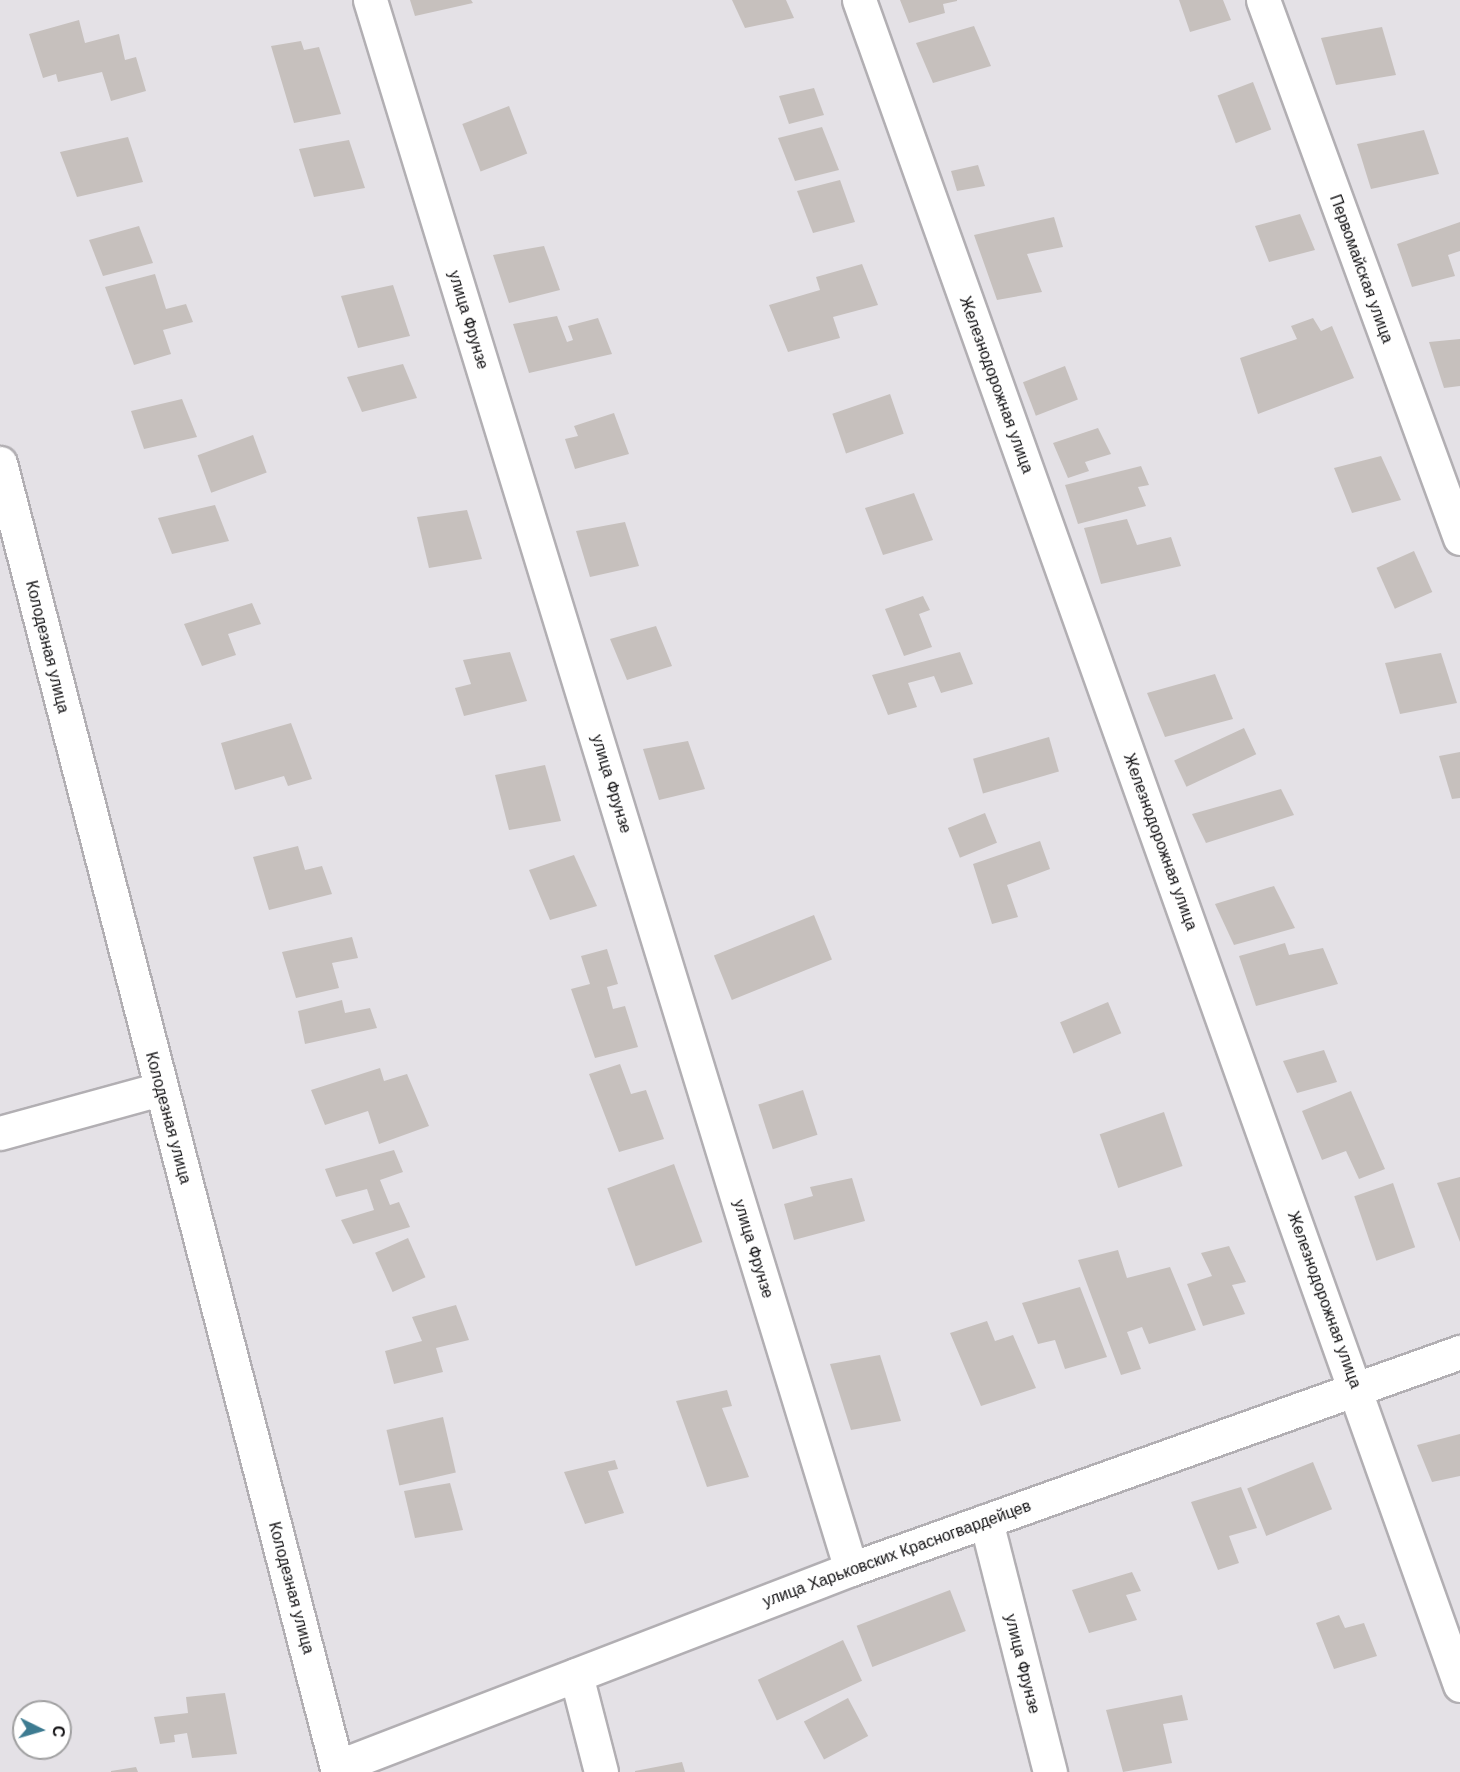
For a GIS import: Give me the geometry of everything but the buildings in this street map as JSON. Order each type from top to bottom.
[{"type":"street","name":"улица Фрунзе","points":[[370,0],[851,1569]]},
{"type":"street","name":"Железнодорожная улица","points":[[859,0],[1460,1685]]},
{"type":"street","name":"Первомайская улица","points":[[1263,0],[1460,538]]},
{"type":"street","name":"Колодезная улица","points":[[0,463],[160,1089],[338,1770]]},
{"type":"street","points":[[0,1133],[160,1089]]},
{"type":"street","name":"улица Харьковских Красногвардейцев","points":[[338,1770],[851,1569],[1460,1352]]},
{"type":"street","name":"улица Фрунзе","points":[[986,1521],[1050,1772]]},
{"type":"street","points":[[576,1675],[601,1772]]}]
